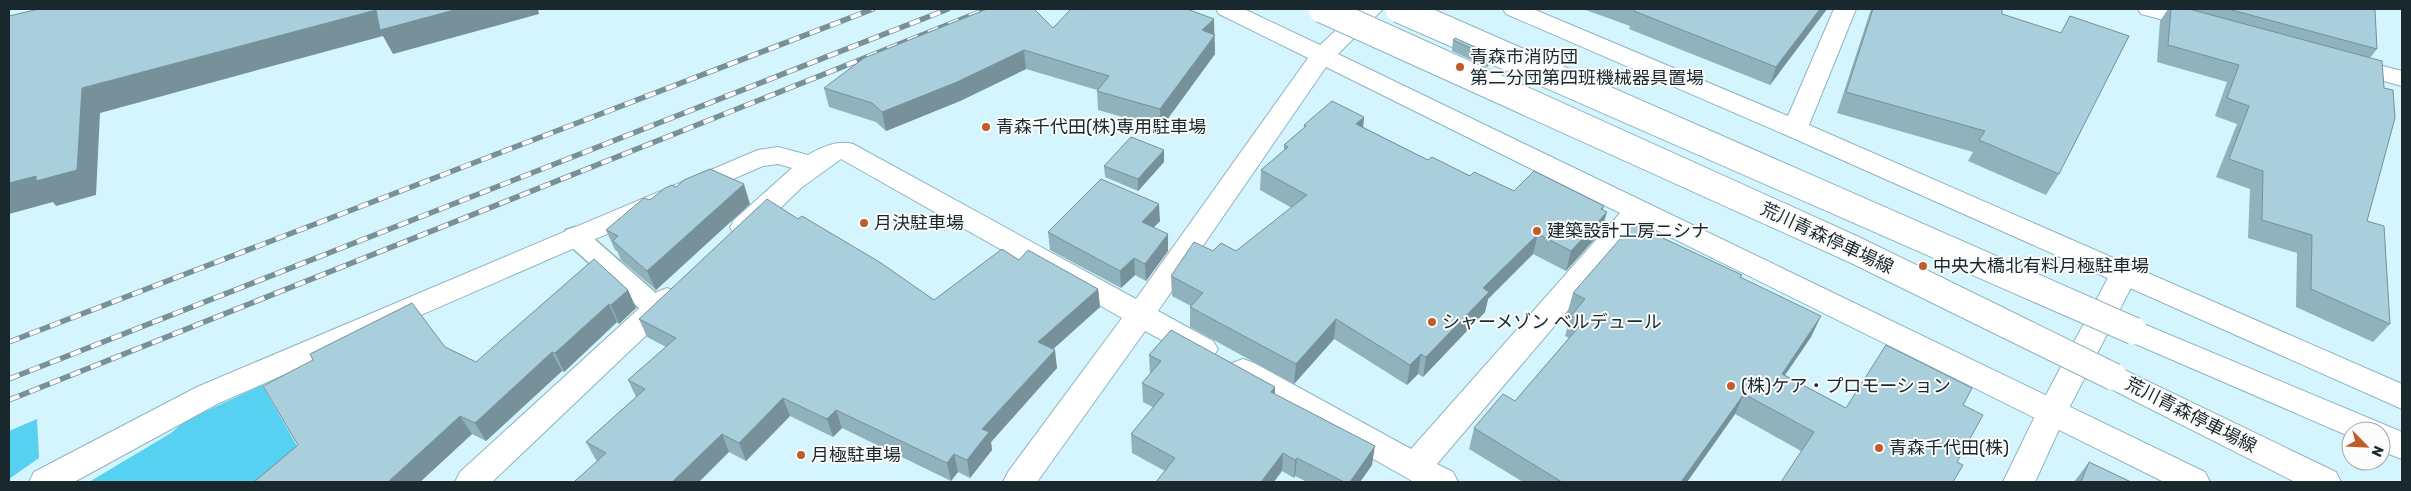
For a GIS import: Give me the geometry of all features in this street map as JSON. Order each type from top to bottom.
[{"type":"street","points":[[1227,9],[2194,482]]},
{"type":"street","name":"荒川青森停車場線","points":[[1322,9],[1855,250],[2324,482]]},
{"type":"street","points":[[1019,482],[1140,315],[1323,55],[1372,9]]},
{"type":"street","name":"荒川青森停車場線","points":[[1400,9],[2134,331],[2345,421]]},
{"type":"street","points":[[1514,9],[1795,129],[2123,276],[2402,397]]},
{"type":"street","points":[[1795,129],[1845,9]]},
{"type":"street","points":[[2149,9],[2224,30]]},
{"type":"street","points":[[2327,58],[2402,79]]},
{"type":"street","points":[[722,248],[812,165],[835,150],[844,150],[1442,482]]},
{"type":"street","points":[[45,482],[131,434],[208,395],[758,158],[778,155],[812,165]]},
{"type":"street","points":[[1416,466],[1639,209]]},
{"type":"street","points":[[2019,482],[2052,412],[2123,276]]},
{"type":"street","points":[[471,482],[686,282]]},
{"type":"lane","points":[[575,236],[658,309]]},
{"type":"shaded area","points":[[262,385],[308,465],[277,482],[89,482],[171,433],[185,421]]},
{"type":"shaded area","points":[[37,419],[39,458],[9,479],[9,431]]},
{"type":"building","points":[[39,9],[458,9],[380,30],[376,10],[82,88],[77,170],[36,181],[36,176],[9,183],[9,16]]},
{"type":"building","points":[[987,9],[1034,9],[1053,28],[1071,9],[1187,9],[1214,19],[1202,30],[1215,35],[1160,109],[1097,91],[1109,76],[1024,50],[957,82],[882,112],[872,103],[824,88],[864,58]]},
{"type":"building","points":[[1636,9],[1820,9],[1776,67],[1634,11]]},
{"type":"building","points":[[1873,9],[2002,9],[2002,14],[2061,33],[2070,16],[2129,36],[2059,174],[1979,140],[1985,131],[1846,92]]},
{"type":"building","points":[[2171,9],[2189,9],[2382,61],[2384,88],[2393,90],[2395,118],[2367,221],[2384,226],[2390,324],[2311,289],[2312,235],[2262,220],[2263,171],[2229,159],[2249,106],[2227,98],[2239,65],[2168,45]]},
{"type":"building","points":[[2228,9],[2375,10],[2377,49]]},
{"type":"building","points":[[1455,38],[1491,54],[1489,56],[1453,40]]},
{"type":"building","points":[[1332,101],[1364,117],[1356,124],[1428,160],[1432,157],[1470,176],[1474,172],[1514,191],[1534,171],[1604,206],[1601,209],[1607,212],[1571,251],[1538,234],[1483,288],[1489,292],[1426,357],[1421,354],[1410,365],[1336,319],[1296,364],[1190,307],[1203,293],[1171,276],[1194,242],[1213,251],[1221,243],[1236,251],[1307,195],[1261,170],[1288,147],[1284,145]]},
{"type":"building","points":[[1131,137],[1164,150],[1138,179],[1104,166]]},
{"type":"building","points":[[710,169],[744,184],[647,271],[613,241],[618,236],[606,230],[644,198],[650,200],[665,188],[672,185],[676,187],[684,180]]},
{"type":"building","points":[[1101,179],[1159,204],[1142,222],[1168,234],[1145,264],[1134,258],[1120,271],[1048,232]]},
{"type":"building","points":[[767,199],[798,219],[802,216],[881,263],[934,300],[1002,249],[1019,260],[1028,250],[1098,289],[1038,342],[1055,350],[982,429],[989,432],[967,460],[954,454],[947,463],[836,410],[827,419],[783,398],[739,443],[722,434],[672,482],[574,482],[606,453],[586,442],[645,389],[628,380],[676,338],[639,319]]},
{"type":"building","points":[[1633,224],[1742,275],[1740,277],[1821,316],[1782,374],[1846,408],[1886,345],[1972,388],[1963,405],[1983,415],[1957,462],[1963,465],[1953,482],[1781,482],[1814,432],[1744,394],[1681,482],[1562,482],[1474,428],[1503,394],[1515,401],[1583,322],[1571,316],[1585,299],[1573,293]]},
{"type":"building","points":[[594,259],[628,290],[611,305],[609,304],[555,353],[552,352],[475,423],[460,416],[388,482],[254,482],[298,445],[263,386],[313,360],[310,354],[412,303],[445,347],[476,362]]},
{"type":"building","points":[[1171,330],[1275,387],[1271,392],[1375,446],[1350,482],[1344,482],[1283,453],[1261,482],[1156,482],[1175,458],[1131,434],[1164,394],[1142,383],[1161,361],[1149,355]]},
{"type":"building","points":[[2089,462],[2131,482],[2081,482]]},
{"type":"railway","points":[[9,342],[873,9]]},
{"type":"railway","points":[[9,379],[948,9]]},
{"type":"railway","points":[[9,400],[987,9]]},
{"type":"place","name":"青森市消防団 第二分団第四班機械器具置場","points":[[1460,67]]},
{"type":"place","name":"青森千代田(株)専用駐車場","points":[[986,127]]},
{"type":"place","name":"月決駐車場","points":[[864,223]]},
{"type":"place","name":"建築設計工房ニシナ","points":[[1537,231]]},
{"type":"place","name":"中央大橋北有料月極駐車場","points":[[1923,266]]},
{"type":"place","name":"シャーメゾン ベルデュール","points":[[1432,322]]},
{"type":"place","name":"(株)ケア・プロモーション","points":[[1731,386]]},
{"type":"place","name":"青森千代田(株)","points":[[1879,448]]},
{"type":"place","name":"月極駐車場","points":[[801,455]]}]
